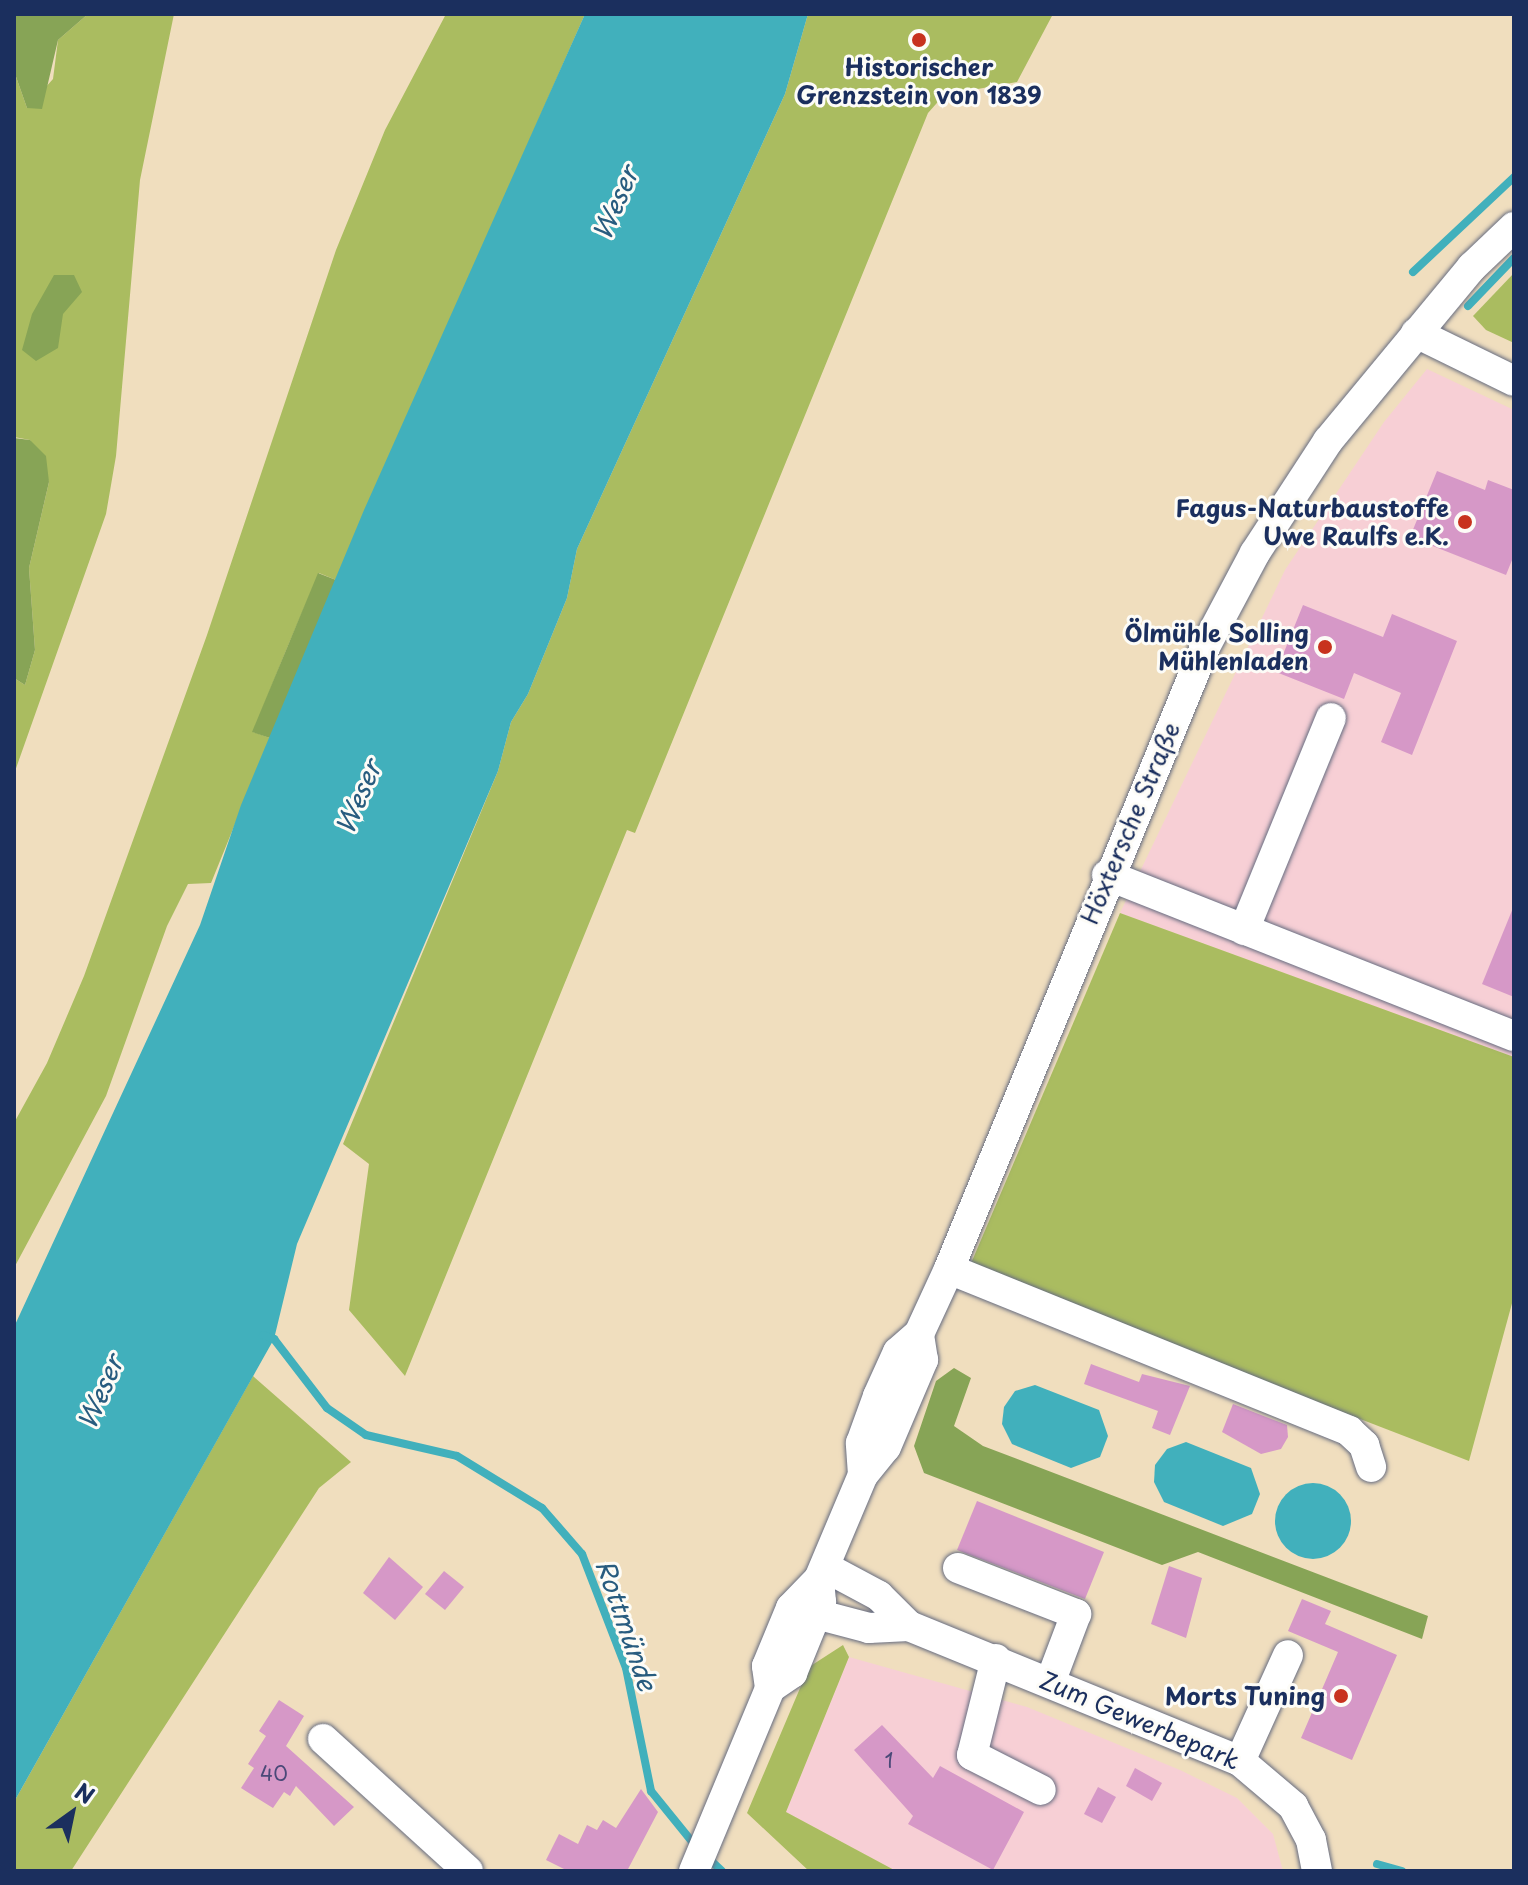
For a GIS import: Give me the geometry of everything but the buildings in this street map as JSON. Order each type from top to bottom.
[{"type":"street","name":"Höxtersche Straße","points":[[822,1573],[863,1475],[861,1443],[878,1396],[898,1352],[919,1334],[949,1269],[1107,875],[1205,647],[1255,553],[1328,441],[1410,340],[1514,227]]},
{"type":"street","points":[[1410,340],[1514,381]]},
{"type":"street","points":[[1244,930],[1331,718]]},
{"type":"street","points":[[1107,875],[1514,1036]]},
{"type":"street","points":[[949,1269],[1327,1421],[1364,1445],[1371,1467]]},
{"type":"street","points":[[958,1568],[1076,1614],[1051,1680]]},
{"type":"street","points":[[770,1688],[792,1673],[816,1614],[822,1573]]},
{"type":"street","points":[[695,1869],[716,1825],[770,1688],[767,1666],[791,1608],[822,1573]]},
{"type":"street","name":"Zum Gewerbepark","points":[[822,1573],[879,1596],[909,1626]]},
{"type":"street","name":"Zum Gewerbepark","points":[[816,1614],[869,1628],[909,1626],[1051,1680],[1240,1761],[1293,1806],[1311,1840],[1317,1871]]},
{"type":"street","points":[[1240,1761],[1288,1655]]},
{"type":"street","points":[[996,1659],[972,1755],[1041,1790]]},
{"type":"street","points":[[323,1739],[468,1871]]},
{"type":"shaded area","points":[[1427,369],[1514,410],[1514,1057],[1120,913],[1285,570],[1384,422]]},
{"type":"shaded area","points":[[849,1657],[1027,1707],[1180,1770],[1237,1798],[1273,1834],[1283,1871],[896,1871],[786,1812]]},
{"type":"green space","points":[[14,14],[88,14],[58,40],[42,109],[27,108],[14,71]]},
{"type":"green space","points":[[88,14],[174,14],[140,180],[116,456],[106,514],[14,774],[14,678],[25,685],[35,650],[29,568],[49,482],[30,440],[14,437],[14,71],[27,108],[53,79],[58,40]]},
{"type":"green space","points":[[446,14],[585,14],[336,580],[319,573],[253,732],[270,738],[211,883],[188,884],[167,926],[106,1096],[14,1268],[14,1123],[47,1063],[84,976],[207,635],[336,250],[385,130]]},
{"type":"green space","points":[[808,14],[1053,14],[1017,82],[944,95],[928,113],[635,833],[627,830],[405,1376],[349,1310],[369,1164],[343,1144],[498,771],[511,722],[528,694],[567,598],[577,549],[785,94]]},
{"type":"green space","points":[[1514,273],[1514,343],[1486,330],[1473,316]]},
{"type":"green space","points":[[54,275],[74,275],[82,292],[63,314],[58,348],[36,361],[22,350],[32,314]]},
{"type":"green space","points":[[14,438],[30,440],[46,456],[49,482],[29,568],[35,650],[25,685],[14,678]]},
{"type":"green space","points":[[318,573],[336,580],[270,738],[252,732]]},
{"type":"green space","points":[[1120,913],[1514,1057],[1514,1296],[1469,1461],[969,1268]]},
{"type":"green space","points":[[954,1368],[971,1378],[954,1426],[983,1446],[1428,1616],[1422,1639],[1198,1552],[1162,1565],[924,1473],[914,1446],[936,1381]]},
{"type":"green space","points":[[253,1376],[351,1462],[319,1488],[71,1871],[14,1871],[14,1802]]},
{"type":"green space","points":[[843,1645],[849,1657],[786,1812],[896,1871],[809,1871],[747,1813],[809,1667]]},
{"type":"water","name":"Weser","points":[[585,14],[808,14],[785,94],[577,549],[567,598],[528,694],[511,722],[498,771],[297,1244],[274,1339],[14,1802],[14,1327],[200,925],[241,805],[364,510]]},
{"type":"water","points":[[1035,1385],[1099,1410],[1108,1436],[1100,1457],[1071,1468],[1012,1444],[1002,1424],[1004,1407],[1015,1391]]},
{"type":"water","points":[[1186,1442],[1251,1468],[1260,1494],[1252,1514],[1223,1526],[1164,1502],[1154,1482],[1155,1465],[1167,1449]]},
{"type":"water","points":[[1313,1483],[1328,1486],[1340,1494],[1348,1506],[1351,1521],[1348,1536],[1340,1548],[1328,1556],[1313,1559],[1298,1556],[1286,1548],[1278,1536],[1275,1521],[1278,1506],[1286,1494],[1298,1486]]},
{"type":"waterway","points":[[1413,272],[1514,177]]},
{"type":"waterway","points":[[1468,306],[1514,258]]},
{"type":"waterway","name":"Rottmünde","points":[[263,1335],[274,1339],[327,1408],[366,1435],[457,1456],[542,1508],[582,1554],[626,1668],[651,1791],[698,1849]]},
{"type":"waterway","name":"Rottmünde","points":[[708,1858],[722,1871]]},
{"type":"waterway","points":[[1377,1864],[1402,1871]]},
{"type":"place","name":"Historischer Grenzstein von 1839","points":[[919,40]]},
{"type":"place","name":"Fagus-Naturbaustoffe Uwe Raulfs e.K.","points":[[1465,522]]},
{"type":"place","name":"Ölmühle Solling Mühlenladen","points":[[1325,647]]},
{"type":"place","name":"Morts Tuning","points":[[1341,1696]]}]
